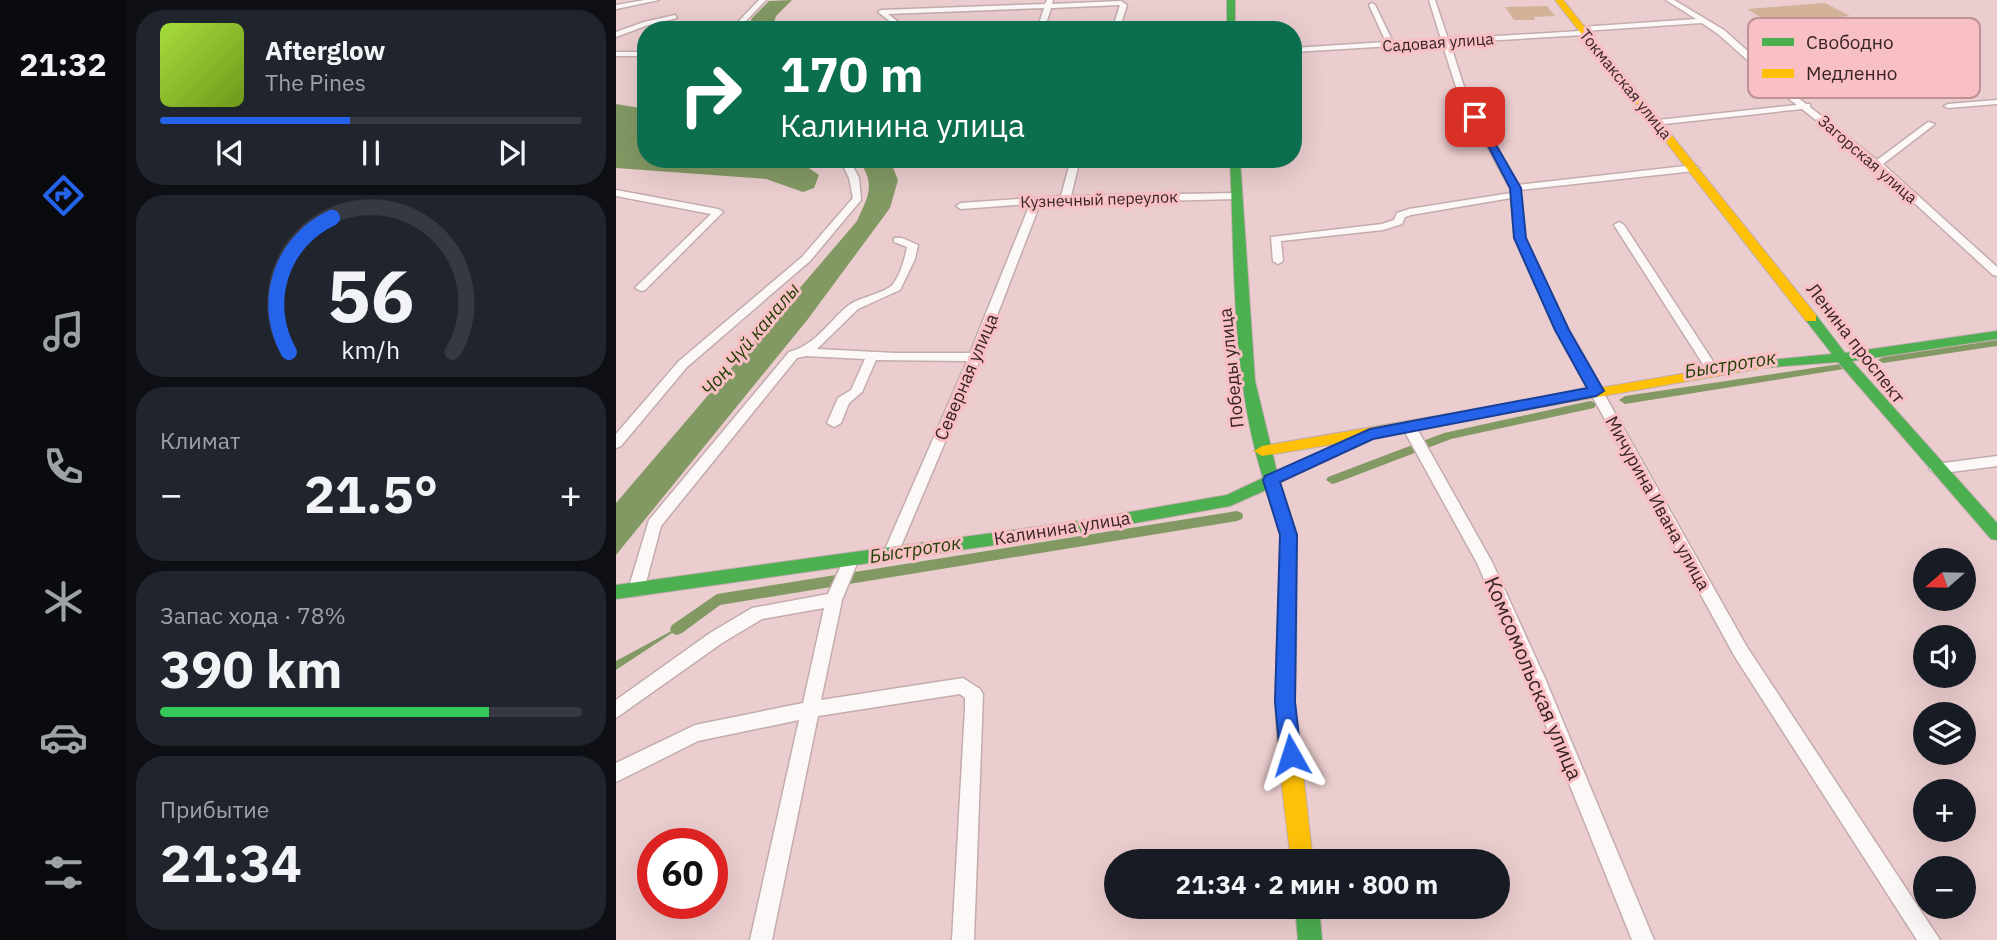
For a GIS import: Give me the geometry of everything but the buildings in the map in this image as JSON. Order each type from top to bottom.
[{"type":"main road","points":[[1231,0],[1231,21]]},
{"type":"main road","name":"Токмакская улица","points":[[1559,0],[1658,123],[1688,169]]},
{"type":"main road","name":"Победы улица","points":[[1235,168],[1248,381],[1262,451],[1289,535],[1285,702],[1301,849]]},
{"type":"main road","name":"Ленина проспект","points":[[1688,169],[1842,355],[1872,396],[1997,534]]},
{"type":"main road","name":"Калинина улица","points":[[1262,451],[1370,435],[1408,425],[1714,372],[1842,355],[1875,354],[1997,335]]},
{"type":"main road","name":"Калинина улица","points":[[616,592],[843,581],[891,554],[1181,510],[1230,500],[1370,435]]},
{"type":"main road","points":[[1308,919],[1310,940]]},
{"type":"street","points":[[616,7],[656,0]]},
{"type":"street","points":[[742,21],[763,0]]},
{"type":"street","points":[[881,12],[902,0]]},
{"type":"street","name":"Мичурина Ивана улица","points":[[1432,0],[1443,41],[1462,93],[1515,192],[1520,238],[1562,330],[1741,652],[1929,940]]},
{"type":"street","name":"Загорская улица","points":[[1669,0],[1721,32],[1748,56]]},
{"type":"street","points":[[881,12],[1049,2],[1121,3],[1124,5],[1118,21]]},
{"type":"street","points":[[1043,21],[1049,2]]},
{"type":"street","points":[[1372,5],[1391,45]]},
{"type":"street","points":[[881,12],[894,21]]},
{"type":"street","points":[[659,21],[675,17]]},
{"type":"street","name":"Садовая улица","points":[[1302,50],[1704,22]]},
{"type":"street","points":[[616,35],[637,26]]},
{"type":"street","points":[[616,54],[637,54]]},
{"type":"street","name":"Загорская улица","points":[[1796,98],[1877,163],[1997,273]]},
{"type":"street","points":[[1948,106],[1997,102]]},
{"type":"street","points":[[1658,123],[1807,106]]},
{"type":"street","points":[[1877,163],[1931,124]]},
{"type":"street","points":[[616,443],[682,364],[806,259],[843,217],[858,198],[849,168]]},
{"type":"street","points":[[1065,199],[1074,168]]},
{"type":"street","points":[[1278,261],[1275,239],[1383,227],[1398,222],[1401,215],[1409,212],[1515,192],[1688,169]]},
{"type":"street","points":[[616,193],[718,212],[641,288]]},
{"type":"street","name":"Кузнечный переулок","points":[[961,206],[1037,200],[1236,195]]},
{"type":"street","name":"Северная улица","points":[[891,554],[975,357],[1037,200]]},
{"type":"street","points":[[1619,225],[1714,372]]},
{"type":"street","points":[[806,352],[829,333],[853,307],[896,288],[910,259],[913,245],[898,240]]},
{"type":"street","points":[[636,590],[654,524],[793,355],[806,352],[975,357]]},
{"type":"street","points":[[834,423],[843,401],[856,392],[872,356]]},
{"type":"street","name":"Комсомольская улица","points":[[1408,425],[1484,562],[1535,676],[1643,940]]},
{"type":"street","points":[[1936,469],[1997,461]]},
{"type":"street","points":[[761,940],[843,581]]},
{"type":"street","points":[[616,710],[716,638],[758,613],[843,581]]},
{"type":"street","points":[[616,773],[695,733],[813,709],[963,685],[974,694],[974,708],[963,940]]},
{"type":"shaded area","points":[[792,0],[775,21],[751,21],[752,18],[769,1]]},
{"type":"shaded area","points":[[1825,3],[1850,16],[1762,18],[1747,9]]},
{"type":"shaded area","points":[[1547,6],[1555,16],[1534,17],[1535,20],[1514,20],[1505,7]]},
{"type":"shaded area","points":[[616,104],[637,108],[637,168],[809,168],[819,175],[814,188],[803,192],[766,179],[616,168]]},
{"type":"shaded area","points":[[864,168],[893,168],[898,180],[890,208],[808,319],[616,555],[616,503],[857,221],[869,190]]},
{"type":"shaded area","points":[[690,621],[616,670],[616,661]]},
{"type":"waterway","name":"Быстроток","points":[[1883,360],[1997,343]]},
{"type":"waterway","name":"Быстроток","points":[[1625,400],[1840,367]]},
{"type":"waterway","name":"Быстроток","points":[[1332,480],[1448,436],[1590,405]]},
{"type":"waterway","name":"Быстроток","points":[[677,629],[717,600],[1237,516]]},
{"type":"traffic: fast","points":[[1231,0],[1231,21]]},
{"type":"traffic: fast","points":[[1236,168],[1248,381],[1262,451],[1289,535],[1286,669]]},
{"type":"traffic: fast","points":[[1811,318],[1857,377],[1997,534]]},
{"type":"traffic: fast","points":[[1751,366],[1876,354],[1997,335]]},
{"type":"traffic: fast","points":[[616,592],[1079,527],[1230,500],[1279,477]]},
{"type":"traffic: fast","points":[[1308,919],[1310,940]]},
{"type":"traffic: slow","points":[[1559,0],[1811,318]]},
{"type":"traffic: slow","points":[[1262,451],[1751,366]]},
{"type":"traffic: slow","points":[[1279,477],[1370,435]]},
{"type":"traffic: slow","points":[[1286,669],[1285,702],[1301,849]]},
{"type":"route","points":[[1291,755],[1285,702],[1289,535],[1271,480],[1370,435],[1408,425],[1596,391],[1562,330],[1520,238],[1514,195],[1516,188],[1475,117]]},
{"type":"water label","name":"Чоң Чүй каналы","points":[[750,339]]}]
